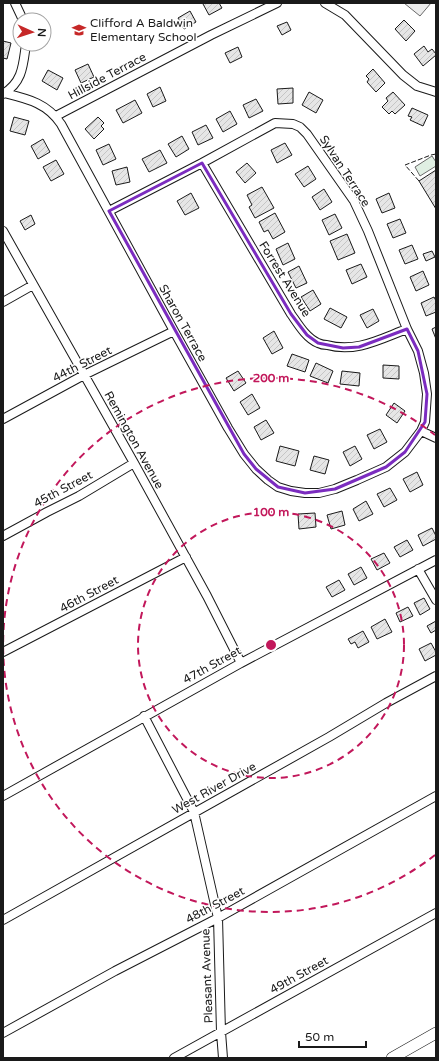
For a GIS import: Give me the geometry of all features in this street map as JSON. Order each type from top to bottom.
[{"type":"main road","points":[[392,1058],[436,1033]]},
{"type":"street","points":[[14,3],[19,12]]},
{"type":"street","name":"Hillside Terrace","points":[[56,116],[211,35],[277,3]]},
{"type":"street","points":[[326,3],[344,15],[403,75],[417,86],[436,92]]},
{"type":"street","name":"Sharon Terrace","points":[[4,93],[16,84],[23,68],[25,52]]},
{"type":"street","name":"Sharon Terrace","points":[[4,93],[30,99],[56,116],[62,124],[174,332],[228,428],[244,454],[256,469],[268,480],[278,487],[305,493],[319,493],[335,489],[386,466],[405,452],[421,431]]},
{"type":"street","name":"Sylvan Terrace","points":[[109,211],[275,123],[293,124],[300,127],[307,134],[354,201],[368,231],[407,329],[418,351],[424,373],[427,394],[425,422],[421,431]]},
{"type":"street","name":"Forrest Avenue","points":[[202,163],[291,314],[307,335],[318,343],[343,348],[359,347],[407,329]]},
{"type":"street","name":"Remington Avenue","points":[[3,231],[186,557],[241,663]]},
{"type":"street","points":[[3,302],[33,285]]},
{"type":"street","name":"44th Street","points":[[3,420],[84,375],[174,332]]},
{"type":"street","points":[[421,431],[436,438]]},
{"type":"street","name":"45th Street","points":[[3,536],[79,496],[134,463]]},
{"type":"street","name":"46th Street","points":[[3,652],[186,557]]},
{"type":"street","name":"47th Street","points":[[3,796],[241,663],[436,560]]},
{"type":"street","points":[[418,569],[436,600]]},
{"type":"street","name":"West River Drive","points":[[3,920],[436,676]]},
{"type":"street","name":"Pleasant Avenue","points":[[144,716],[194,812],[218,918],[223,1058]]},
{"type":"street","name":"48th Street","points":[[3,1032],[115,971],[218,918],[436,796]]},
{"type":"street","name":"49th Street","points":[[174,1058],[436,913]]},
{"type":"highlighted area","points":[[202,163],[291,314],[307,335],[318,343],[343,348],[359,347],[407,329],[418,351],[427,394],[425,422],[405,452],[386,467],[335,489],[305,493],[278,487],[256,469],[244,454],[109,211]]},
{"type":"green space","points":[[432,156],[436,162],[436,166],[420,176],[415,167]]},
{"type":"shaded area","points":[[404,3],[431,3],[420,16]]},
{"type":"building","points":[[219,3],[222,8],[209,15],[203,4]]},
{"type":"building","points":[[190,11],[196,22],[184,29],[178,18]]},
{"type":"building","points":[[404,20],[415,31],[406,41],[395,29]]},
{"type":"building","points":[[287,22],[291,30],[282,35],[277,26]]},
{"type":"building","points":[[3,41],[11,43],[7,59],[3,58]]},
{"type":"building","points":[[424,46],[428,52],[432,49],[436,55],[423,66],[414,54]]},
{"type":"building","points":[[238,47],[242,57],[230,63],[225,53]]},
{"type":"building","points":[[88,64],[94,77],[81,83],[75,70]]},
{"type":"building","points":[[373,69],[385,83],[376,92],[367,82],[369,79],[366,76]]},
{"type":"building","points":[[48,70],[63,78],[57,90],[42,81]]},
{"type":"building","points":[[160,87],[166,101],[153,107],[147,94]]},
{"type":"building","points":[[293,88],[293,103],[278,104],[277,89]]},
{"type":"building","points":[[309,92],[323,100],[316,113],[302,105]]},
{"type":"building","points":[[393,92],[405,105],[395,114],[392,111],[389,114],[382,107],[388,101],[386,98]]},
{"type":"building","points":[[256,99],[263,111],[249,118],[243,105]]},
{"type":"building","points":[[135,100],[142,113],[123,123],[116,110]]},
{"type":"building","points":[[412,108],[428,115],[423,126],[410,120],[412,117],[408,116]]},
{"type":"building","points":[[230,111],[237,124],[223,132],[216,119]]},
{"type":"building","points":[[14,117],[29,121],[25,135],[10,131]]},
{"type":"building","points":[[98,117],[104,123],[101,126],[104,129],[94,139],[85,129]]},
{"type":"building","points":[[206,125],[213,138],[198,145],[192,132]]},
{"type":"building","points":[[182,136],[189,149],[176,157],[168,144]]},
{"type":"building","points":[[43,139],[50,152],[38,159],[31,146]]},
{"type":"building","points":[[285,143],[292,155],[277,163],[271,150]]},
{"type":"building","points":[[109,144],[116,159],[103,165],[96,150]]},
{"type":"building","points":[[160,150],[167,163],[149,172],[142,159]]},
{"type":"building","points":[[56,160],[64,174],[51,181],[43,167]]},
{"type":"building","points":[[247,163],[256,173],[245,183],[236,172]]},
{"type":"building","points":[[308,166],[316,179],[304,187],[295,174]]},
{"type":"building","points":[[127,167],[130,182],[116,185],[112,171]]},
{"type":"building","points":[[436,170],[436,209],[419,181]]},
{"type":"building","points":[[262,187],[274,208],[255,218],[249,207],[252,205],[247,195]]},
{"type":"building","points":[[324,189],[332,202],[320,210],[312,197]]},
{"type":"building","points":[[191,193],[199,208],[185,215],[177,201]]},
{"type":"building","points":[[389,193],[395,208],[382,213],[376,199]]},
{"type":"building","points":[[275,213],[285,232],[273,239],[268,230],[264,232],[259,222]]},
{"type":"building","points":[[335,214],[342,228],[329,235],[322,220]]},
{"type":"building","points":[[31,215],[35,224],[25,230],[20,221]]},
{"type":"building","points":[[400,219],[406,233],[393,238],[387,224]]},
{"type":"building","points":[[347,234],[355,253],[338,260],[330,241]]},
{"type":"building","points":[[288,243],[295,259],[283,265],[276,249]]},
{"type":"building","points":[[412,245],[418,259],[405,264],[399,250]]},
{"type":"building","points":[[432,251],[435,257],[426,261],[423,254]]},
{"type":"building","points":[[361,264],[367,277],[352,284],[346,270]]},
{"type":"building","points":[[299,266],[307,283],[296,288],[288,272]]},
{"type":"building","points":[[423,271],[429,285],[416,291],[410,277]]},
{"type":"building","points":[[313,290],[321,304],[310,311],[301,297]]},
{"type":"building","points":[[434,297],[436,301],[436,312],[426,316],[421,303]]},
{"type":"building","points":[[330,308],[347,317],[341,328],[324,319]]},
{"type":"building","points":[[373,309],[379,321],[367,328],[360,315]]},
{"type":"building","points":[[436,327],[436,339],[432,329]]},
{"type":"building","points":[[274,331],[283,348],[272,354],[263,338]]},
{"type":"building","points":[[292,354],[309,360],[305,372],[287,366]]},
{"type":"building","points":[[316,363],[333,371],[328,383],[310,376]]},
{"type":"building","points":[[383,365],[399,366],[399,379],[383,378]]},
{"type":"building","points":[[238,371],[246,383],[234,391],[226,378]]},
{"type":"building","points":[[342,371],[360,373],[359,386],[340,384]]},
{"type":"building","points":[[252,394],[260,408],[248,415],[240,402]]},
{"type":"building","points":[[394,403],[405,411],[397,423],[386,415]]},
{"type":"building","points":[[266,420],[274,433],[261,440],[254,427]]},
{"type":"building","points":[[380,429],[387,442],[374,449],[367,435]]},
{"type":"building","points":[[280,446],[299,451],[295,466],[276,461]]},
{"type":"building","points":[[355,446],[362,459],[350,466],[343,452]]},
{"type":"building","points":[[314,456],[329,460],[325,474],[310,470]]},
{"type":"building","points":[[417,472],[423,485],[410,492],[403,479]]},
{"type":"building","points":[[390,488],[397,500],[384,507],[377,494]]},
{"type":"building","points":[[366,501],[373,514],[359,521],[353,509]]},
{"type":"building","points":[[342,511],[345,525],[331,529],[327,515]]},
{"type":"building","points":[[315,513],[316,527],[299,529],[298,514]]},
{"type":"building","points":[[432,528],[436,539],[423,546],[418,535]]},
{"type":"building","points":[[407,540],[413,550],[400,557],[394,547]]},
{"type":"building","points":[[384,553],[390,563],[377,570],[371,559]]},
{"type":"building","points":[[361,567],[367,578],[354,585],[348,574]]},
{"type":"building","points":[[339,580],[345,590],[332,597],[326,587]]},
{"type":"building","points":[[424,598],[430,609],[420,615],[414,603]]},
{"type":"building","points":[[408,607],[413,616],[400,622],[396,613]]},
{"type":"building","points":[[385,619],[392,632],[377,639],[371,627]]},
{"type":"building","points":[[436,621],[436,630],[431,633],[427,626]]},
{"type":"building","points":[[363,631],[369,642],[358,648],[355,642],[351,644],[348,639]]},
{"type":"building","points":[[431,643],[436,655],[425,661],[419,649]]},
{"type":"fence","points":[[419,181],[405,165],[436,154]]},
{"type":"place","name":"Clifford A Baldwin Elementary School","points":[[79,30]]}]
